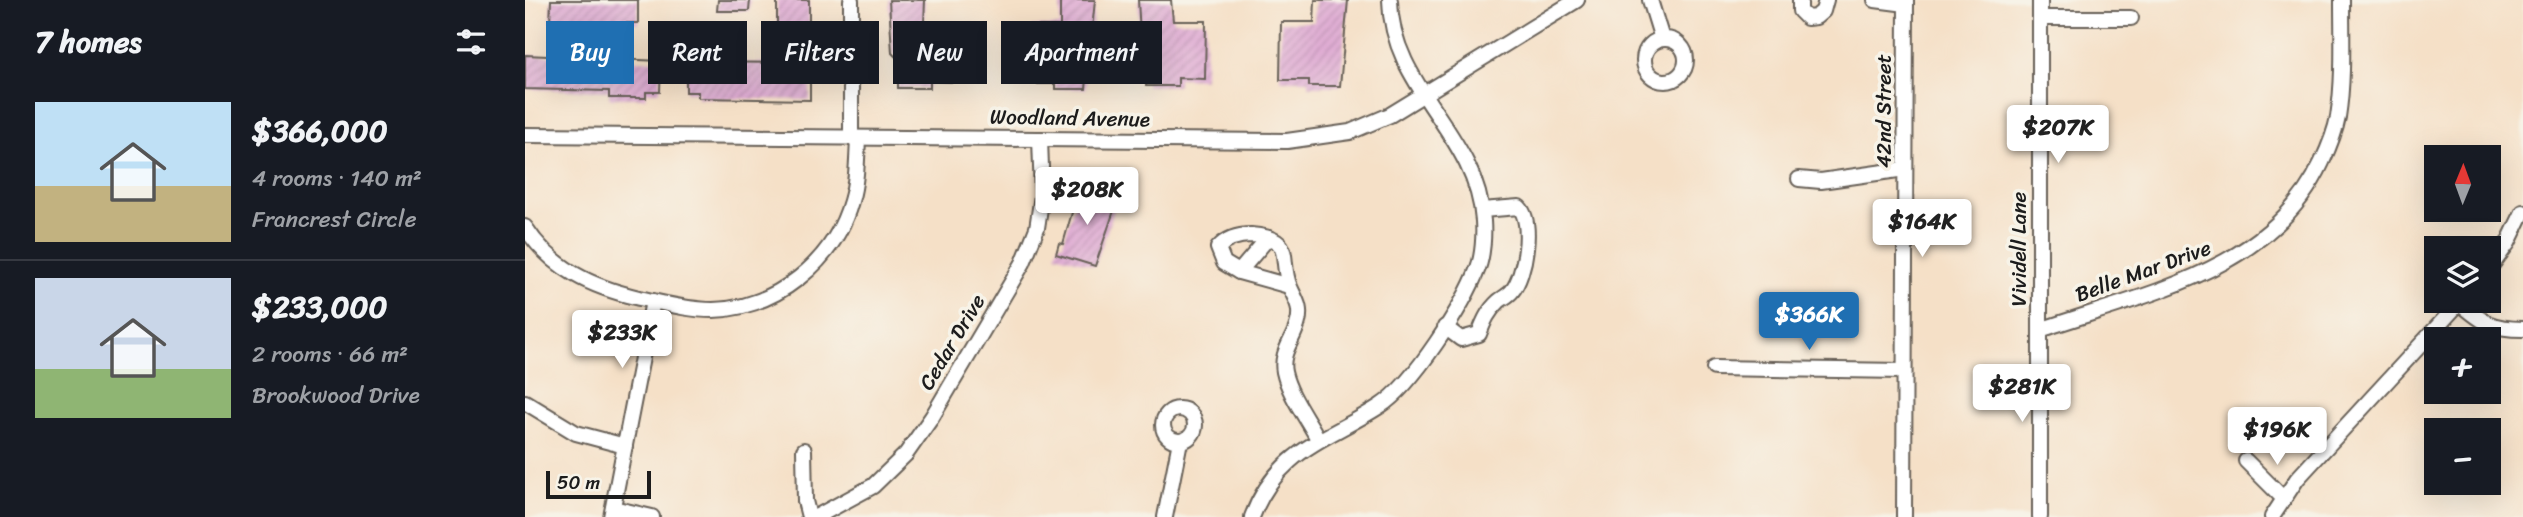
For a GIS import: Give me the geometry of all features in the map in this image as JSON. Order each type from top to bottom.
[{"type":"street","points":[[525,226],[544,252],[567,271],[594,286],[653,301],[713,310],[744,305],[773,295],[800,278],[822,256],[839,230],[851,201],[855,138],[851,0]]},
{"type":"street","points":[[1252,517],[1271,479],[1290,458],[1392,397],[1409,379],[1445,327],[1478,267],[1483,236],[1479,190],[1467,160],[1423,94],[1397,48],[1390,0]]},
{"type":"street","name":"Woodland Avenue","points":[[525,135],[1287,141],[1329,137],[1390,115],[1577,0]]},
{"type":"street","points":[[1650,0],[1662,39]]},
{"type":"street","points":[[1800,0],[1800,11],[1807,18],[1816,17],[1823,11],[1826,0]]},
{"type":"street","points":[[1875,0],[1906,2]]},
{"type":"street","name":"Vividell Lane","points":[[2040,0],[2040,330]]},
{"type":"street","name":"Belle Mar Drive","points":[[2040,330],[2191,278],[2233,260],[2270,234],[2286,218],[2313,181],[2338,118],[2343,74],[2342,0]]},
{"type":"street","name":"42nd Street","points":[[1903,517],[1906,2]]},
{"type":"street","points":[[2040,18],[2131,18]]},
{"type":"street","name":"Cedar Drive","points":[[816,517],[873,486],[906,454],[967,358],[1023,263],[1037,228],[1042,195],[1039,139]]},
{"type":"street","points":[[1800,179],[1821,181],[1905,169]]},
{"type":"street","points":[[1445,327],[1461,339],[1479,334],[1488,313],[1511,293],[1518,282],[1527,236],[1525,213],[1519,207],[1509,206],[1482,210]]},
{"type":"street","points":[[2501,253],[2523,212]]},
{"type":"street","points":[[1289,286],[1239,272],[1224,263],[1218,248],[1226,240],[1237,236],[1268,238],[1280,243],[1286,253],[1289,286],[1299,308],[1299,320],[1284,355],[1283,369],[1318,439]]},
{"type":"street","points":[[1239,272],[1268,238]]},
{"type":"street","points":[[652,517],[612,512],[653,301]]},
{"type":"street","points":[[2271,517],[2283,498],[2451,313]]},
{"type":"street","points":[[2473,313],[2483,322],[2499,329],[2523,329]]},
{"type":"street","points":[[2040,330],[2040,517]]},
{"type":"street","points":[[1714,368],[1904,371]]},
{"type":"street","points":[[525,402],[576,433],[625,446]]},
{"type":"street","points":[[1180,442],[1166,514],[1182,517]]},
{"type":"street","points":[[804,450],[804,501],[810,517]]},
{"type":"street","points":[[2246,461],[2283,498]]},
{"type":"building","points":[[551,0],[638,0],[638,23],[550,21]]},
{"type":"building","points":[[718,0],[750,0],[749,11],[717,11]]},
{"type":"building","points":[[777,0],[809,0],[809,21],[777,21]]},
{"type":"building","points":[[889,0],[925,0],[924,21],[893,21],[892,53]]},
{"type":"building","points":[[1060,0],[1095,0],[1093,21],[1060,21]]},
{"type":"building","points":[[1138,0],[1171,0],[1173,21],[1206,21],[1205,79],[1178,78],[1178,86],[1146,86],[1162,84],[1162,21],[1139,21]]},
{"type":"building","points":[[1315,0],[1348,0],[1340,86],[1309,86],[1309,80],[1280,80],[1281,22],[1314,22]]},
{"type":"building","points":[[525,55],[546,56],[546,84],[634,84],[634,60],[648,60],[648,84],[660,84],[660,92],[646,92],[646,98],[609,98],[609,91],[525,89]]},
{"type":"building","points":[[747,62],[761,63],[761,84],[810,84],[810,100],[698,98],[698,92],[686,92],[686,84],[747,84]]},
{"type":"building","points":[[898,84],[930,84],[930,88],[898,88]]},
{"type":"building","points":[[1055,84],[1087,84],[1086,89],[1055,89]]},
{"type":"building","points":[[1075,188],[1117,202],[1095,266],[1056,254],[1059,243],[1063,244],[1075,202],[1071,201]]}]
